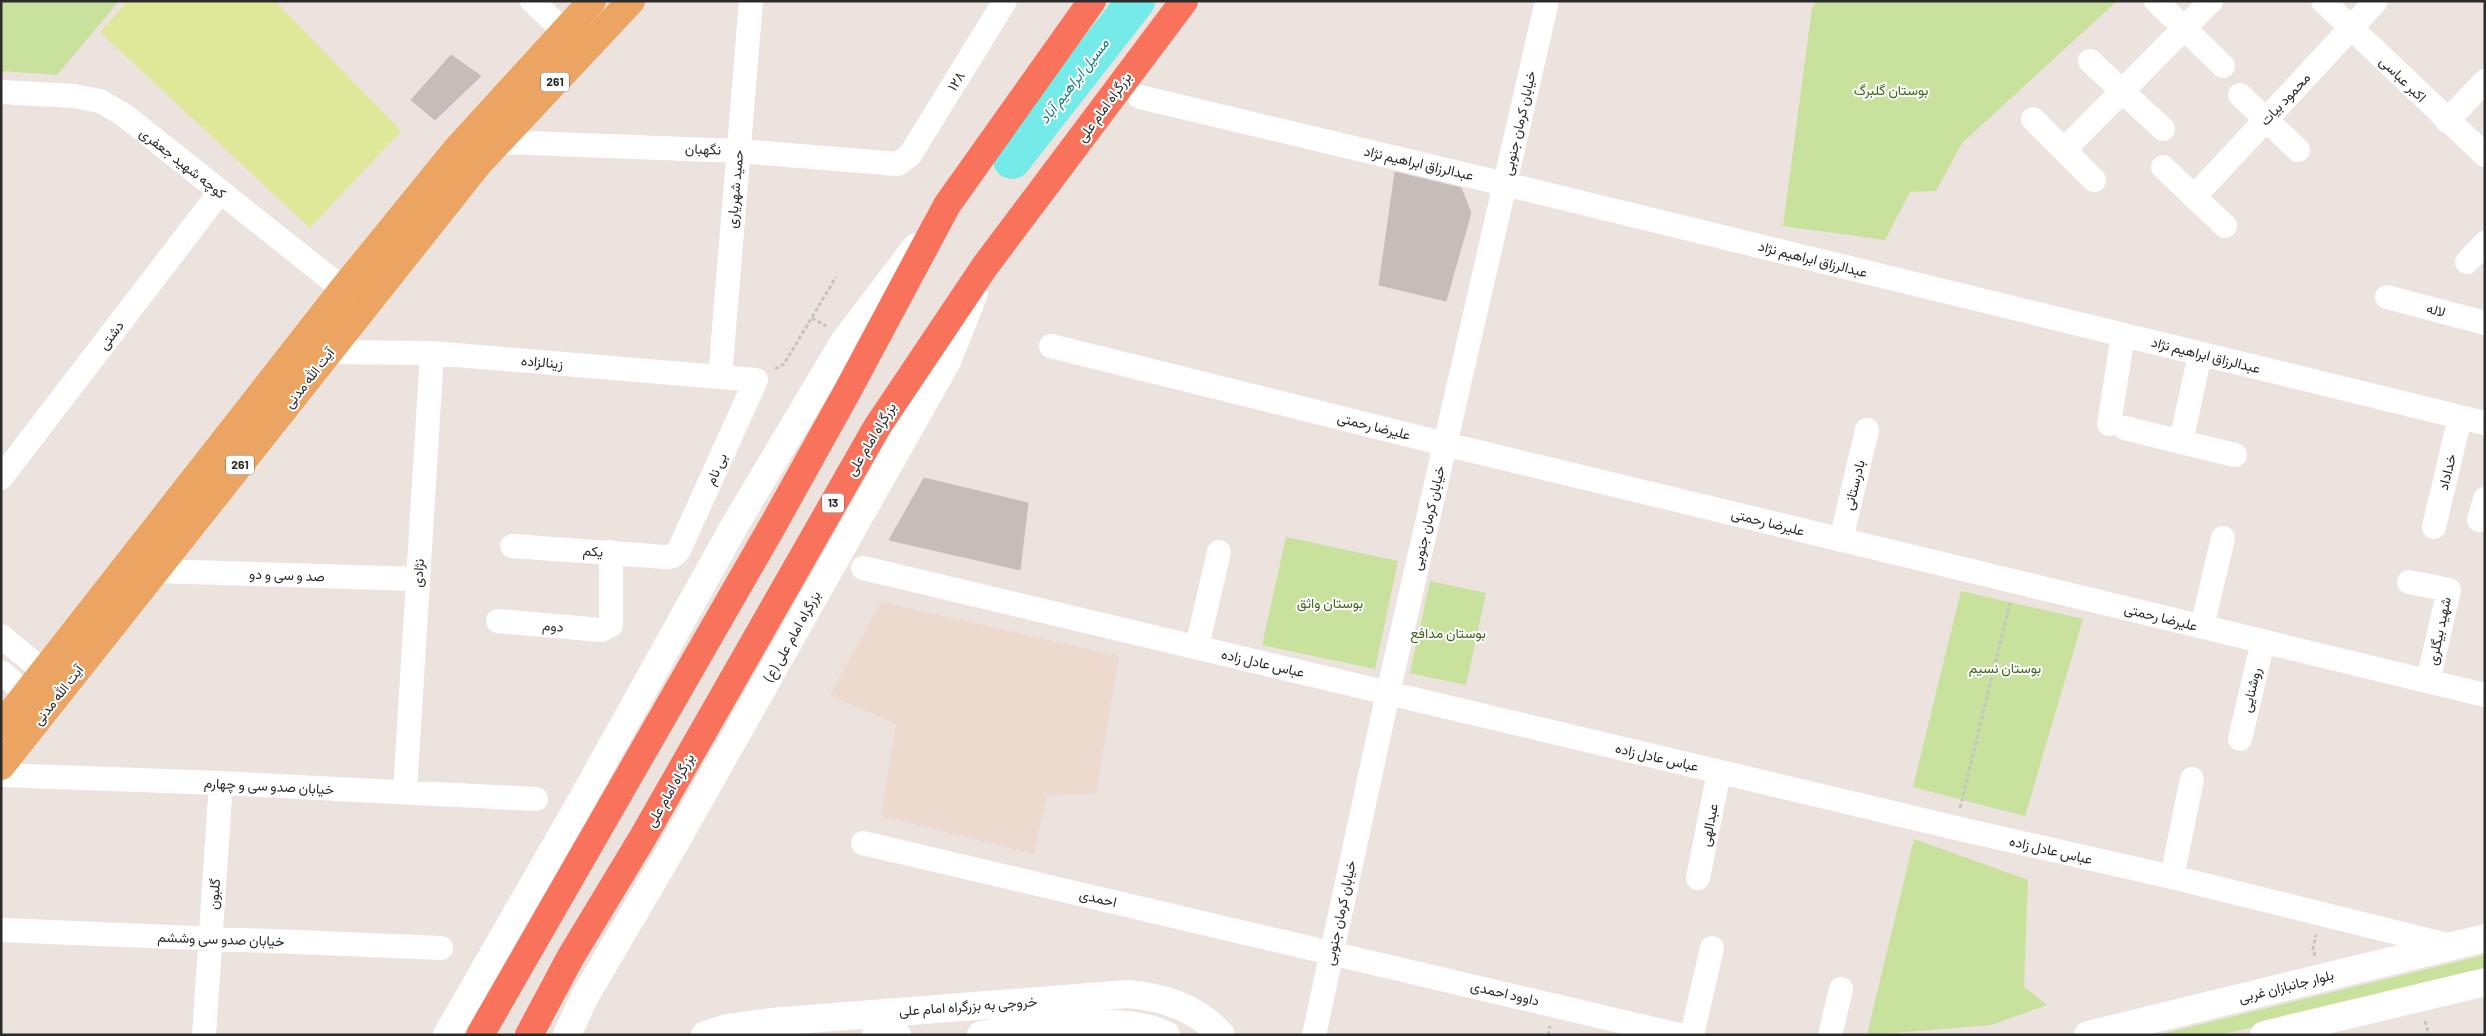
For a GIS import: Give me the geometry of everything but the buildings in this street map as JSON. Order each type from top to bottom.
[{"type":"highway","points":[[480,1035],[778,517],[947,205],[1092,1]]},
{"type":"highway","name":"بزرگراه امام علی","points":[[528,1035],[570,958],[642,837],[877,427],[985,266],[1184,1]]},
{"type":"main road","name":"261","points":[[564,31],[592,1]]},
{"type":"main road","name":"آیت الله مدنی","points":[[54,679],[156,571],[478,164],[631,1]]},
{"type":"main road","points":[[564,31],[584,51]]},
{"type":"main road","name":"آیت الله مدنی","points":[[1,766],[36,702],[343,289],[455,151],[564,31]]},
{"type":"main road","points":[[447,1035],[579,805],[736,523],[844,342],[947,205]]},
{"type":"main road","name":"بزرگراه امام علی (ع)","points":[[566,1035],[584,998],[671,850],[947,361],[985,266]]},
{"type":"main road","name":"آیت الله مدنی","points":[[1,726],[36,702]]},
{"type":"main road","name":"بلوار جانبازان غربی","points":[[2088,1035],[2485,938]]},
{"type":"main road","points":[[2264,1035],[2485,982]]},
{"type":"main road","name":"خروجی به بزرگراه امام علی","points":[[705,1035],[727,1028],[770,1022],[1128,994],[1153,997],[1173,1003],[1195,1014],[1221,1035]]},
{"type":"main road","points":[[584,998],[585,1027],[588,1035]]},
{"type":"main road","points":[[981,1035],[1087,1023],[1153,1028],[1166,1035]]},
{"type":"main road","points":[[876,1035],[897,1035]]},
{"type":"street","points":[[532,1],[564,31]]},
{"type":"street","name":"حمید شهریاری","points":[[720,377],[751,1]]},
{"type":"street","name":"۱۲۸","points":[[905,160],[1005,1]]},
{"type":"street","name":"خیابان کرمان جنوبی","points":[[1314,1035],[1388,693],[1547,1]]},
{"type":"street","points":[[2156,1],[2223,66]]},
{"type":"street","points":[[2064,150],[2211,1]]},
{"type":"street","name":"اکبر عباسی","points":[[2323,1],[2447,121],[2485,155]]},
{"type":"street","name":"محمود بیات","points":[[2194,196],[2376,1]]},
{"type":"street","points":[[2090,61],[2163,129]]},
{"type":"street","points":[[2447,121],[2485,81]]},
{"type":"street","name":"کوچه شهید جعفری","points":[[1,92],[74,96],[100,101],[124,115],[343,289]]},
{"type":"street","points":[[2240,96],[2298,150]]},
{"type":"street","name":"عبدالرزاق ابراهیم نژاد","points":[[1140,98],[1505,184],[2485,423]]},
{"type":"street","points":[[2034,119],[2094,180]]},
{"type":"street","name":"نگهبان","points":[[499,142],[738,150],[898,164],[905,160]]},
{"type":"street","points":[[2163,167],[2224,226]]},
{"type":"street","name":"دشتی","points":[[1,478],[220,192]]},
{"type":"street","points":[[2467,262],[2485,243]]},
{"type":"street","name":"لاله","points":[[2387,297],[2485,323]]},
{"type":"street","points":[[2124,335],[2117,426],[2235,455]]},
{"type":"street","name":"علیرضا رحمتی","points":[[1051,346],[1445,444],[2485,695]]},
{"type":"street","name":"زینالزاده","points":[[329,352],[432,354],[756,380]]},
{"type":"street","name":"نژادی","points":[[405,792],[432,354]]},
{"type":"street","points":[[2181,442],[2200,354]]},
{"type":"street","name":"بی نام","points":[[673,556],[679,550],[756,380]]},
{"type":"street","name":"خداداد","points":[[2434,527],[2460,417]]},
{"type":"street","name":"بادرستانی","points":[[1841,540],[1867,430]]},
{"type":"street","points":[[2202,627],[2223,538]]},
{"type":"street","name":"یکم","points":[[512,546],[673,556]]},
{"type":"street","name":"دوم","points":[[498,622],[600,630],[611,625],[611,552]]},
{"type":"street","points":[[1197,647],[1219,552]]},
{"type":"street","name":"عباس عادل زاده","points":[[863,568],[1956,828],[2172,877],[2451,946]]},
{"type":"street","name":"صد و سی و دو","points":[[156,571],[418,579]]},
{"type":"street","name":"شهید بیگلری","points":[[2409,582],[2449,590],[2428,681]]},
{"type":"street","points":[[1,636],[54,679]]},
{"type":"street","name":"روشنایی","points":[[2240,739],[2263,641]]},
{"type":"street","points":[[1,672],[36,702]]},
{"type":"street","name":"عبدالهی","points":[[1698,878],[1719,772]]},
{"type":"street","name":"خیابان صدو سی و چهارم","points":[[1,775],[221,783],[536,799]]},
{"type":"street","points":[[2172,877],[2192,779]]},
{"type":"street","name":"گلبون","points":[[204,1035],[221,783]]},
{"type":"street","name":"احمدی","points":[[863,843],[1332,952]]},
{"type":"street","name":"خیابان صدو سی وششم","points":[[1,930],[441,948]]},
{"type":"street","points":[[1692,1035],[1712,948]]},
{"type":"street","name":"داوود احمدی","points":[[1332,952],[1679,1035]]},
{"type":"street","points":[[1830,1035],[1841,989]]},
{"type":"path","points":[[784,364],[836,276]]},
{"type":"path","points":[[1956,828],[2015,582]]},
{"type":"path","points":[[2313,949],[2317,933]]},
{"type":"shaded area","points":[[881,602],[1119,656],[1096,794],[1047,795],[1034,854],[881,816],[896,724],[830,695]]},
{"type":"green space","points":[[1,1],[119,1],[57,75],[1,71]]},
{"type":"green space","points":[[128,1],[275,1],[401,131],[310,228],[100,32]]},
{"type":"green space","name":"بوستان گلبرگ","points":[[1817,1],[2117,1],[1962,143],[1936,191],[1910,192],[1885,240],[1783,226],[1812,8]]},
{"type":"green space","name":"بوستان واثق","points":[[1286,537],[1398,561],[1375,669],[1262,645]]},
{"type":"green space","name":"بوستان مدافع","points":[[1430,581],[1486,593],[1466,685],[1410,673]]},
{"type":"green space","name":"بوستان نسیم","points":[[1961,591],[2083,619],[2025,816],[1913,787]]},
{"type":"green space","points":[[1914,839],[2028,880],[2024,987],[2047,1005],[1991,1025],[1867,1035]]},
{"type":"green space","points":[[2485,955],[2485,970],[2220,1035],[2157,1035]]},
{"type":"waterway","name":"مسیل ابراهیم آباد","points":[[1012,160],[1136,1]]}]
